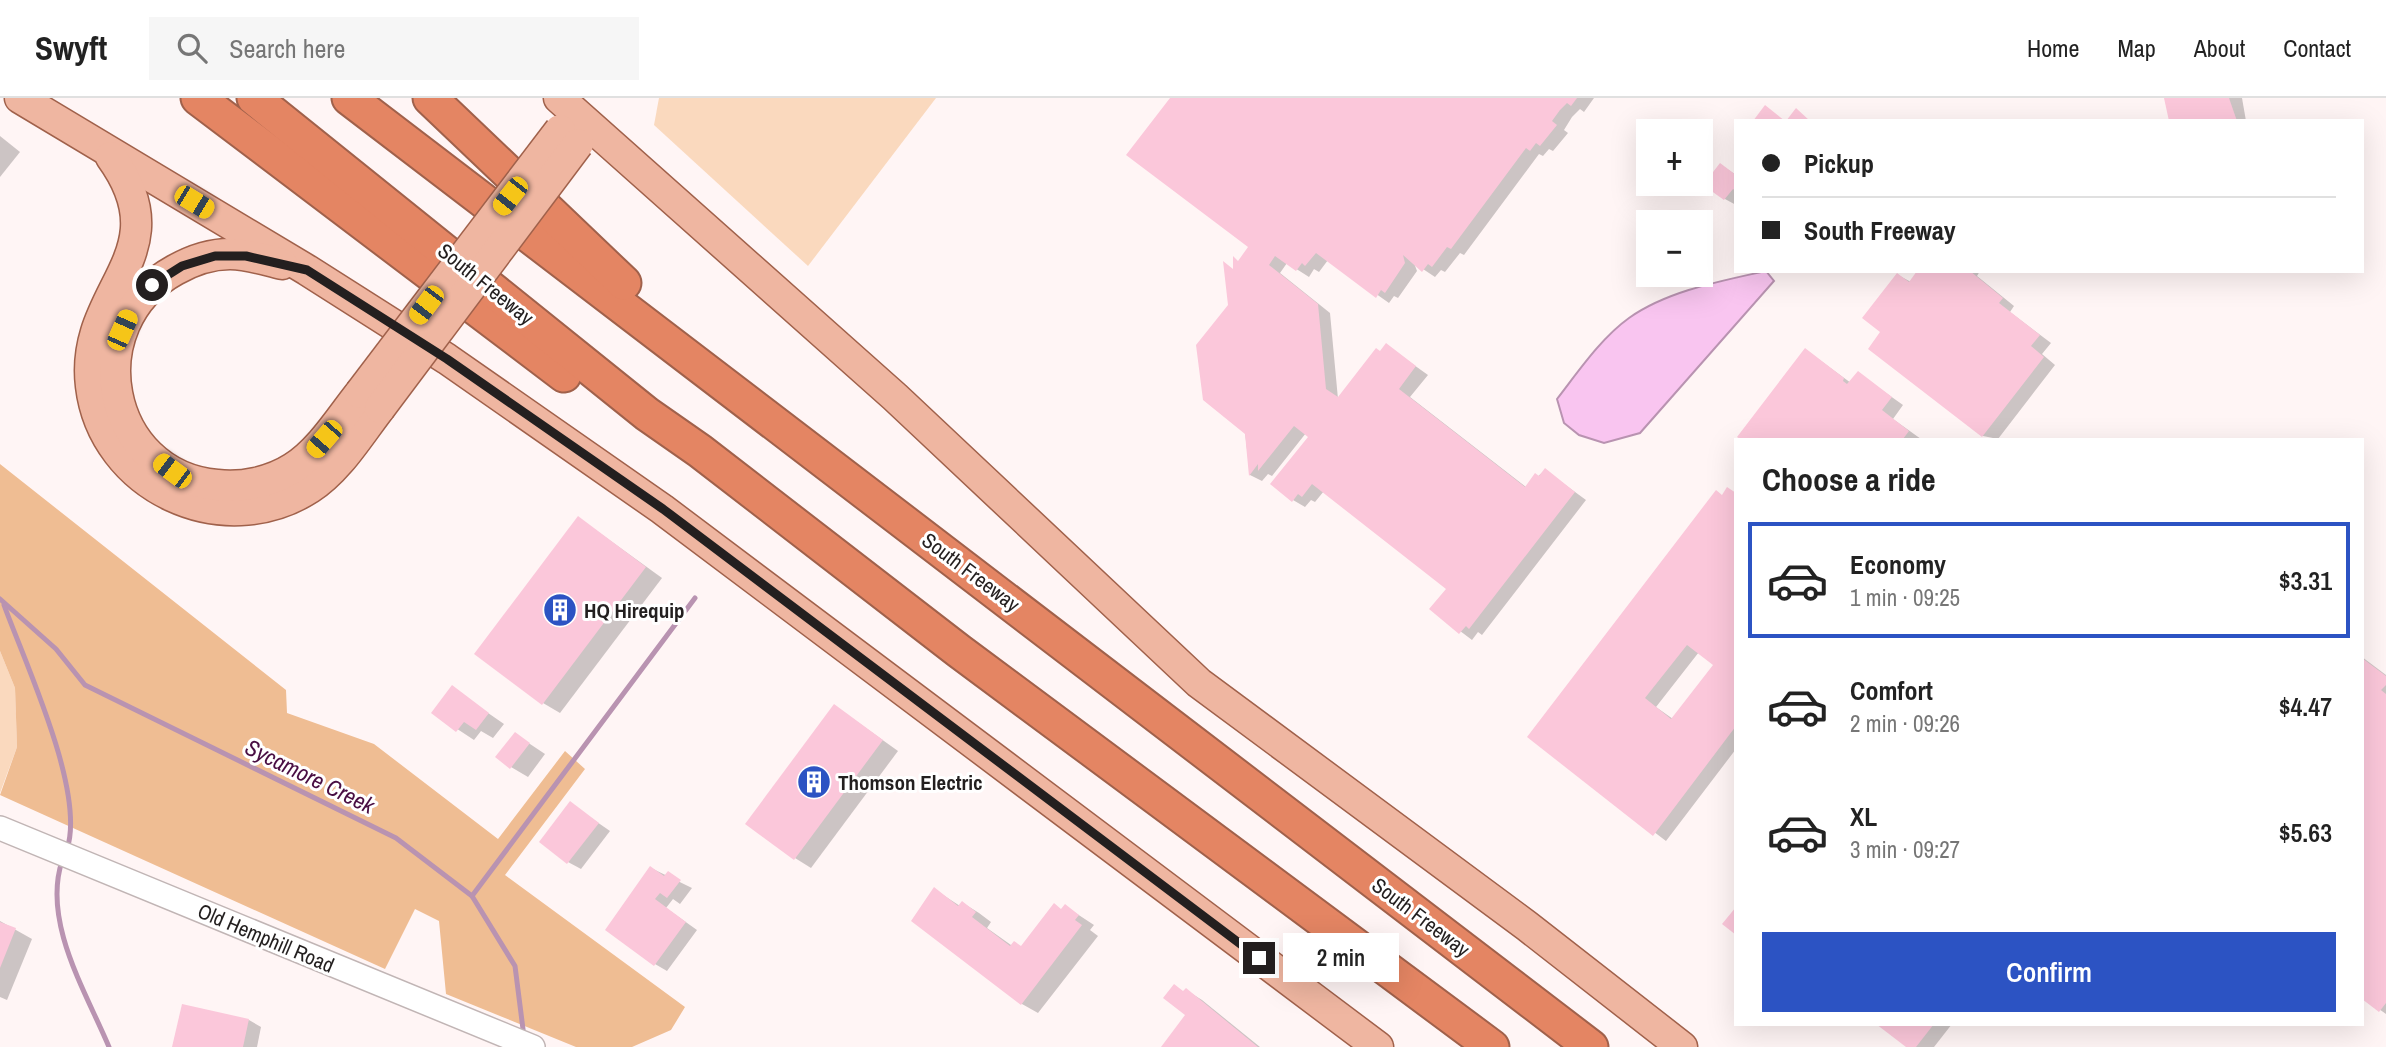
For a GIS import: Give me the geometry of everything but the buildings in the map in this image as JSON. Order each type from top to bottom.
[{"type":"highway","points":[[198,98],[606,407],[647,414]]},
{"type":"highway","name":"South Freeway","points":[[254,98],[647,414],[701,451],[959,651],[1492,1047]]},
{"type":"highway","name":"South Freeway","points":[[349,98],[1591,1047]]},
{"type":"highway","points":[[430,98],[627,286],[654,329]]},
{"type":"main road","points":[[20,98],[307,270],[447,359],[663,509],[1378,1047]]},
{"type":"main road","points":[[104,148],[132,190],[137,227],[130,258],[94,333],[91,386],[103,430],[119,455],[141,478],[173,498],[209,509],[242,510],[280,502],[310,487],[325,475],[370,400],[573,122],[895,397],[1199,683],[1527,926],[1682,1047]]},
{"type":"main road","points":[[307,270],[246,256],[215,256],[182,266],[152,285],[129,314],[116,348],[114,378],[121,409],[137,440],[172,471],[197,482],[242,485],[281,474],[304,460],[370,400]]},
{"type":"street","name":"Old Hemphill Road","points":[[0,828],[533,1047]]},
{"type":"shaded area","points":[[659,98],[936,98],[808,266],[654,125]]},
{"type":"shaded area","points":[[1757,273],[1768,273],[1774,281],[1640,433],[1604,443],[1579,435],[1564,423],[1557,399],[1599,345],[1619,326],[1644,309],[1700,287],[1713,287],[1713,283]]},
{"type":"shaded area","points":[[0,464],[286,690],[287,713],[374,744],[498,839],[565,751],[585,769],[505,875],[685,1007],[671,1030],[632,1047],[576,1047],[446,994],[439,921],[415,909],[385,969],[0,795],[17,747],[15,688],[0,651]]},
{"type":"shaded area","points":[[0,651],[15,688],[17,747],[0,793]]},
{"type":"waterway","points":[[472,896],[695,598]]},
{"type":"waterway","name":"Sycamore Creek","points":[[0,599],[56,649],[85,685],[396,838],[472,896],[515,966],[524,1037]]},
{"type":"waterway","points":[[4,605],[61,762],[71,825],[67,849]]},
{"type":"waterway","points":[[62,861],[57,884],[62,932],[69,956],[109,1047]]},
{"type":"place","name":"HQ Hirequip","points":[[560,610]]},
{"type":"place","name":"Thomson Electric","points":[[814,782]]},
{"type":"route","points":[[152,285],[182,266],[231,254],[307,270],[447,359],[663,509],[1259,958]]}]
